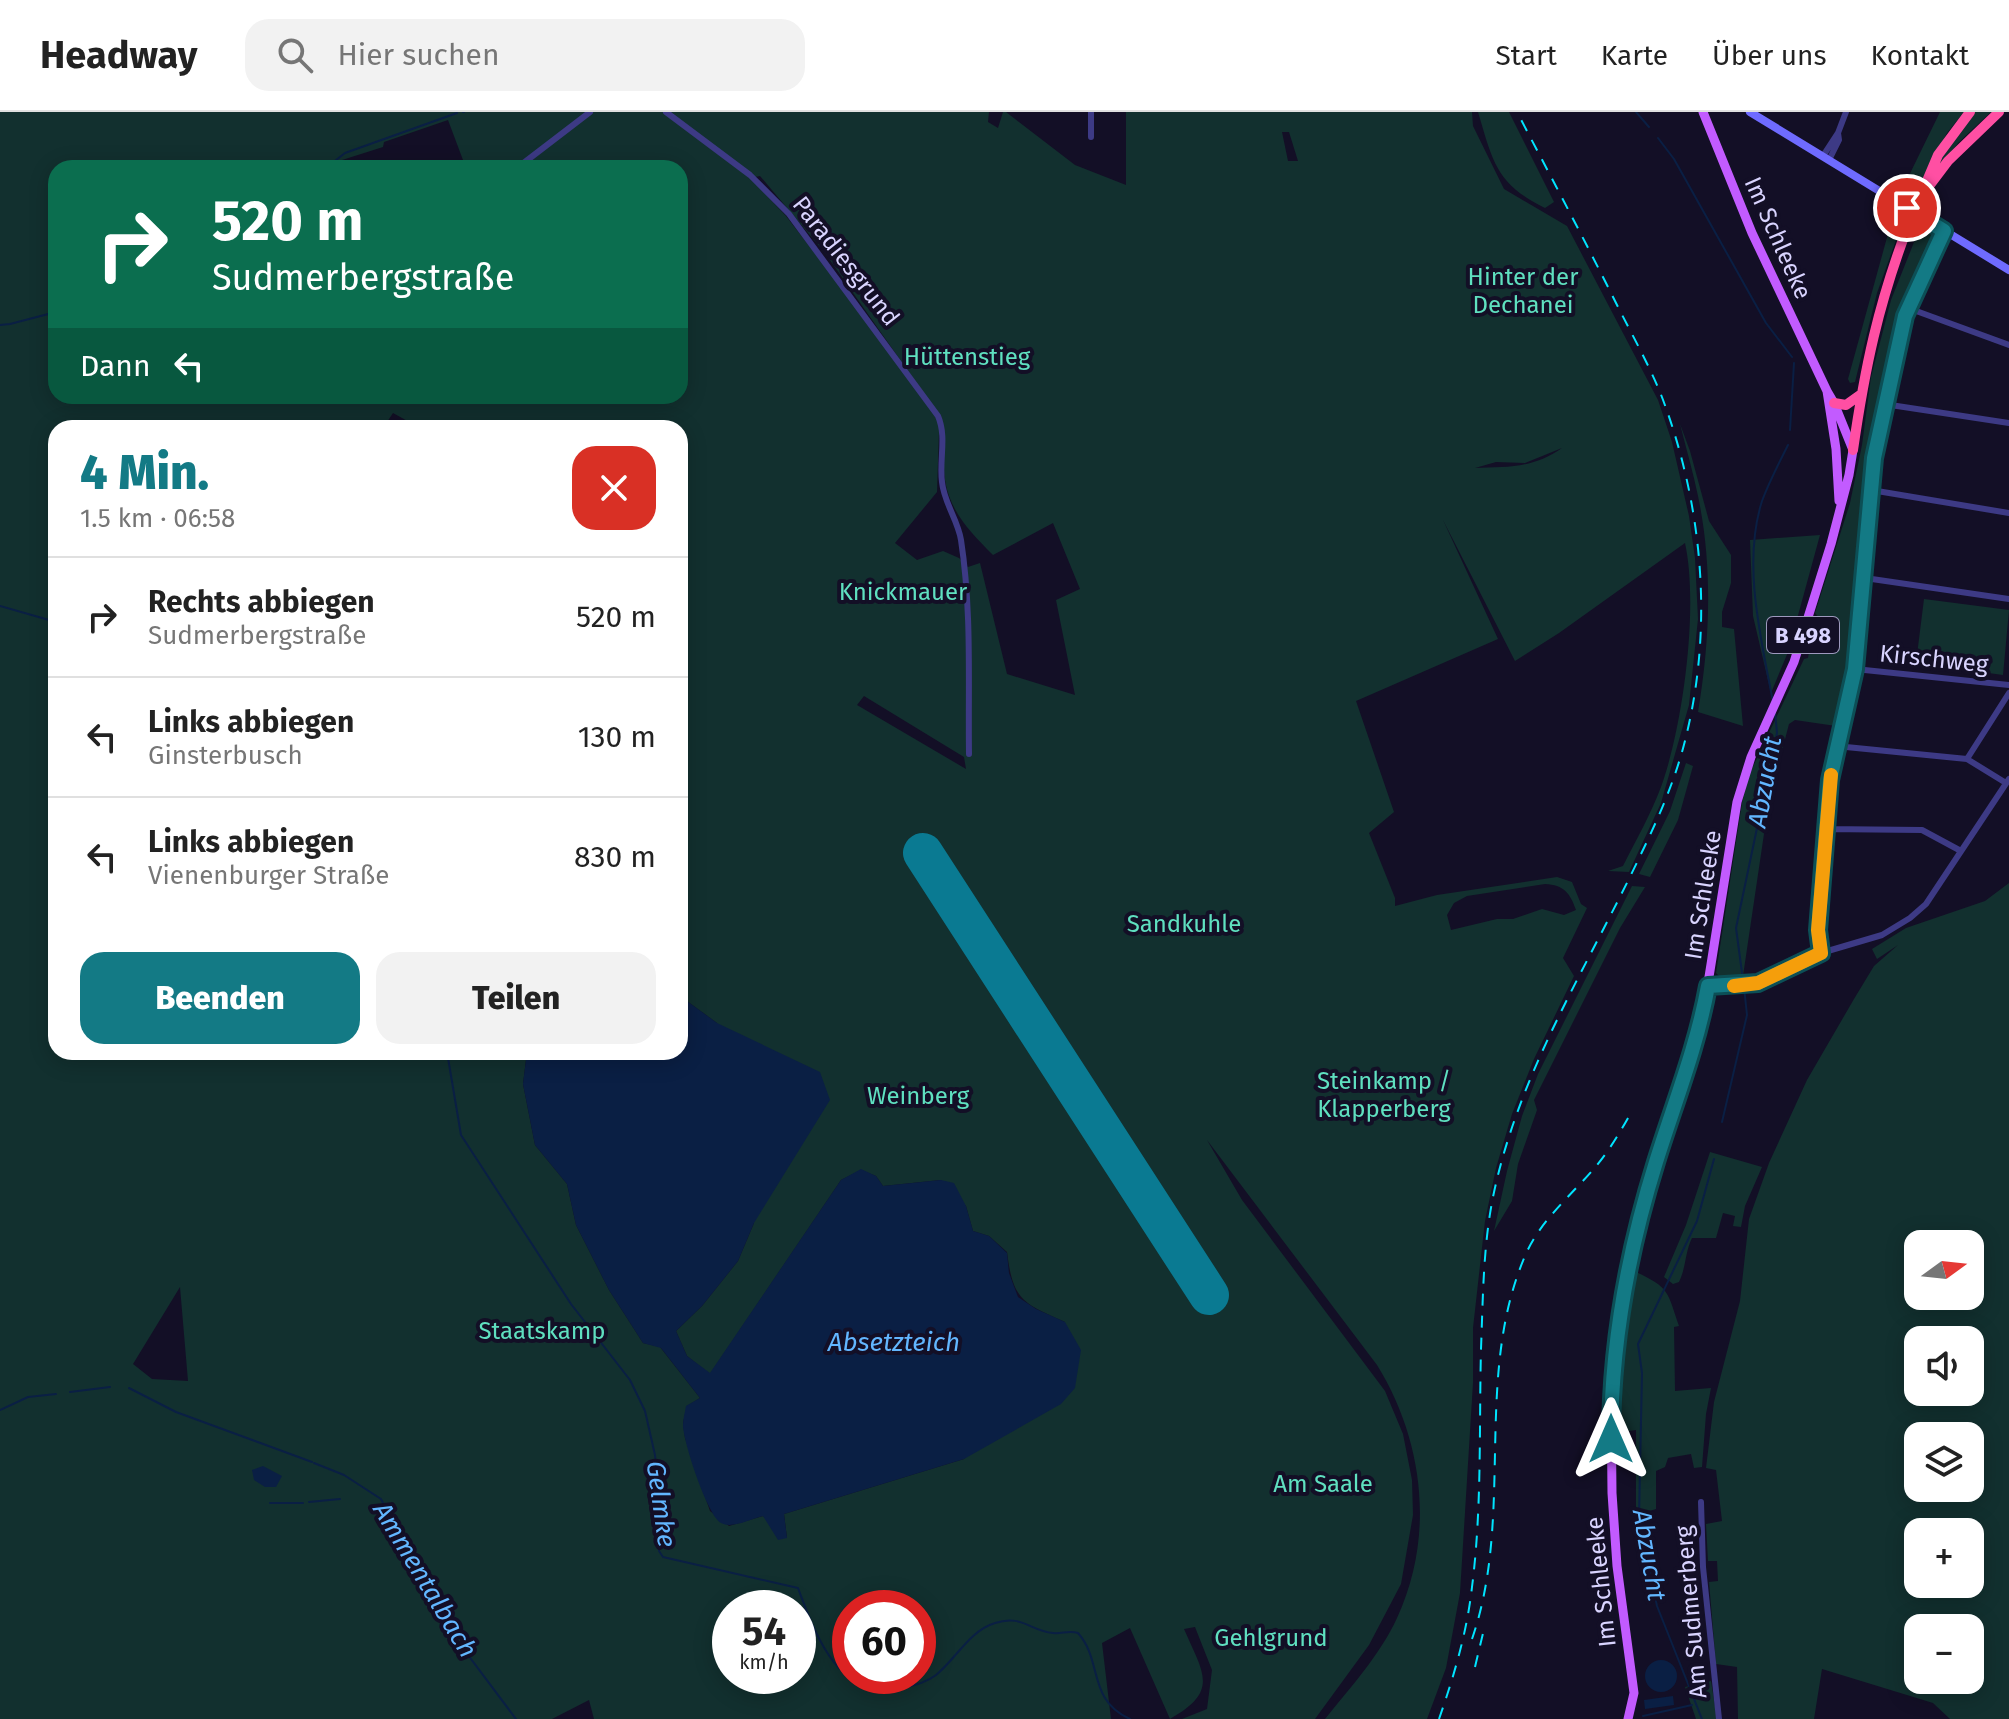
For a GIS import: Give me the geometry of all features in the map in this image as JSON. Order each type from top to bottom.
[{"type":"highway","points":[[1853,450],[1860,395],[1879,311],[1908,226],[1938,155],[1970,112]]},
{"type":"highway","points":[[1920,198],[1948,161],[1999,112]]},
{"type":"highway","points":[[1834,403],[1846,405],[1860,395]]},
{"type":"main road","name":"Im Schleeke","points":[[1628,1719],[1634,1693],[1617,1566],[1612,1493],[1611,1394],[1627,1277],[1642,1211],[1699,1029],[1737,802],[1747,765],[1794,662],[1840,513],[1853,450],[1834,403],[1752,233],[1704,112]]},
{"type":"main road","name":"Im Schleeke","points":[[1827,391],[1836,449],[1840,513]]},
{"type":"street","points":[[527,160],[590,112]]},
{"type":"street","name":"Paradiesgrund","points":[[666,112],[750,175],[789,214],[935,409],[942,431],[942,485],[958,529],[963,561],[970,643],[969,754]]},
{"type":"street","points":[[1091,112],[1091,137]]},
{"type":"street","points":[[1750,112],[2009,270]]},
{"type":"street","points":[[1826,158],[1846,112]]},
{"type":"street","points":[[1821,953],[1818,930],[1825,829],[1836,746],[1855,669],[1874,458],[1908,308],[1944,231]]},
{"type":"street","points":[[1908,308],[2009,345]]},
{"type":"street","points":[[1884,404],[2009,423]]},
{"type":"street","points":[[1871,490],[2009,513]]},
{"type":"street","points":[[1865,578],[2009,599]]},
{"type":"street","name":"Kirschweg","points":[[1855,669],[2009,685]]},
{"type":"street","points":[[1967,759],[2009,693]]},
{"type":"street","points":[[1708,986],[1751,985],[1821,953],[1882,935],[1910,918],[1926,904],[2008,781],[1967,759],[1836,746]]},
{"type":"street","points":[[1825,829],[1922,830],[1961,851]]},
{"type":"street","name":"Am Sudmerberg","points":[[1701,1502],[1703,1567],[1719,1719]]},
{"type":"green space","points":[[0,112],[989,112],[988,122],[998,128],[1003,112],[1006,112],[1075,165],[1126,185],[1126,112],[1472,112],[1473,126],[1504,189],[1567,226],[1658,400],[1672,442],[1689,516],[1698,619],[1689,705],[1661,803],[1629,872],[1608,871],[1623,866],[1657,797],[1669,762],[1682,700],[1690,600],[1685,543],[1515,661],[1443,520],[1498,639],[1356,701],[1394,812],[1369,833],[1395,898],[1395,906],[1437,895],[1557,877],[1572,882],[1581,904],[1587,908],[1563,958],[1574,976],[1534,1059],[1512,1114],[1485,1221],[1473,1328],[1473,1383],[1460,1593],[1446,1668],[1427,1719],[1325,1719],[1382,1645],[1409,1587],[1417,1555],[1420,1522],[1414,1457],[1393,1394],[1377,1365],[1207,1140],[1242,1200],[1385,1391],[1403,1434],[1412,1480],[1413,1515],[1401,1584],[1369,1645],[1315,1719],[1182,1719],[1207,1709],[1212,1670],[1195,1627],[1184,1629],[1201,1669],[1201,1690],[1186,1709],[1170,1719],[1130,1628],[1102,1643],[1111,1719],[594,1719],[589,1700],[552,1719],[0,1719]],"holes":[[[1282,132],[1289,132],[1298,161],[1288,161]],[[760,176],[825,253],[927,398],[786,216],[750,178]],[[943,423],[944,473],[948,492],[969,530],[993,555],[1053,523],[1080,589],[1056,600],[1075,695],[1007,674],[980,563],[968,567],[959,558],[943,551],[917,560],[895,543],[937,492],[939,432]],[[1562,448],[1531,463],[1475,468],[1496,462],[1525,463]],[[864,696],[964,757],[966,769],[857,705]],[[1545,884],[1565,891],[1576,910],[1564,915],[1542,909],[1513,919],[1497,919],[1451,930],[1447,915],[1454,903],[1467,896]],[[180,1287],[188,1381],[152,1379],[133,1364]]]},
{"type":"green space","points":[[1478,112],[1509,112],[1554,202],[1545,208],[1506,180],[1493,158]]},
{"type":"green space","points":[[1940,112],[1964,112],[1947,133],[1913,198],[1904,199],[1899,196]]},
{"type":"green space","points":[[1974,112],[1991,112],[1958,143],[1931,179],[1934,168]]},
{"type":"green space","points":[[1894,212],[1903,217],[1903,221],[1877,293],[1855,382],[1850,383],[1848,379]]},
{"type":"green space","points":[[1920,227],[1935,235],[1903,307],[1882,395],[1871,458],[1850,668],[1836,726],[1795,720],[1789,724],[1769,800],[1743,976],[1722,979],[1716,973],[1749,775],[1804,659],[1808,658],[1814,622],[1823,623],[1815,613],[1850,503],[1871,377],[1891,300]]},
{"type":"green space","points":[[1680,424],[1709,521],[1731,555],[1731,583],[1722,612],[1722,627],[1734,629],[1743,726],[1698,712],[1707,631],[1708,577],[1703,523]]},
{"type":"green space","points":[[1820,535],[1788,652],[1771,693],[1753,616],[1750,540]]},
{"type":"green space","points":[[1924,599],[2009,610],[2003,675],[1916,663]]},
{"type":"green space","points":[[1686,763],[1693,766],[1678,820],[1650,877],[1639,874],[1670,811]]},
{"type":"green space","points":[[2009,883],[2009,1719],[1950,1719],[1933,1703],[1822,1669],[1814,1719],[1738,1719],[1737,1667],[1716,1664],[1709,1582],[1718,1581],[1717,1561],[1708,1561],[1706,1524],[1722,1521],[1716,1470],[1706,1468],[1714,1402],[1740,1301],[1749,1219],[1769,1163],[1807,1080],[1874,966],[1898,945],[1877,959],[1872,949],[1906,928],[1985,901]]},
{"type":"green space","points":[[1632,886],[1645,887],[1620,928],[1534,1100],[1537,1110],[1518,1164],[1512,1201],[1494,1231],[1522,1116],[1538,1074]]},
{"type":"green space","points":[[1710,1152],[1762,1167],[1745,1206],[1741,1227],[1733,1226],[1735,1216],[1723,1213],[1716,1238],[1692,1238],[1679,1282],[1673,1284],[1664,1277],[1686,1225]]},
{"type":"green space","points":[[1636,1272],[1666,1292],[1679,1326],[1674,1327],[1675,1391],[1711,1388],[1702,1467],[1694,1468],[1691,1454],[1668,1458],[1665,1467],[1656,1471],[1656,1509],[1643,1513],[1656,1572],[1645,1575],[1636,1514],[1636,1430],[1616,1433],[1622,1352]]},
{"type":"green space","points":[[1711,1681],[1717,1719],[1696,1719],[1685,1687]]},
{"type":"water","name":"Absetzteich","points":[[688,1002],[717,1023],[820,1072],[830,1100],[754,1223],[738,1261],[702,1306],[676,1331],[687,1356],[710,1373],[841,1180],[861,1169],[876,1176],[883,1186],[941,1180],[954,1183],[966,1206],[973,1231],[989,1236],[1007,1253],[1009,1273],[1018,1297],[1065,1322],[1081,1350],[1075,1388],[1061,1404],[964,1459],[784,1514],[787,1538],[778,1540],[763,1516],[731,1525],[721,1523],[709,1507],[684,1433],[686,1406],[700,1398],[661,1348],[643,1343],[609,1290],[576,1225],[567,1184],[535,1145],[523,1084],[526,1060],[688,1060]]},
{"type":"water","points":[[263,1466],[282,1476],[276,1487],[265,1487],[254,1480],[252,1470]]},
{"type":"water","points":[[1661,1660],[1673,1664],[1677,1676],[1673,1688],[1661,1692],[1649,1688],[1645,1676],[1649,1664]]},
{"type":"water","points":[[1673,1696],[1674,1705],[1645,1709],[1644,1700]]},
{"type":"waterway","name":"Abzucht","points":[[1636,112],[1649,127]]},
{"type":"waterway","points":[[336,160],[345,153],[457,113]]},
{"type":"waterway","name":"Abzucht","points":[[1658,138],[1674,159],[1766,323],[1792,357]]},
{"type":"waterway","points":[[0,325],[48,314]]},
{"type":"waterway","name":"Abzucht","points":[[1790,430],[1794,363]]},
{"type":"waterway","name":"Abzucht","points":[[1773,702],[1756,601],[1754,550],[1762,501],[1788,445]]},
{"type":"waterway","name":"Gelmke","points":[[0,606],[48,620]]},
{"type":"waterway","name":"Abzucht","points":[[1743,980],[1736,928],[1777,733],[1775,712]]},
{"type":"waterway","name":"Abzucht","points":[[1722,1122],[1747,1015],[1744,987]]},
{"type":"waterway","name":"Gelmke","points":[[448,1060],[461,1135],[571,1304],[630,1380],[645,1411],[655,1455],[661,1513],[659,1551],[663,1557],[798,1588],[813,1626],[833,1660],[845,1674],[861,1684],[879,1689],[906,1687],[932,1677],[978,1632],[995,1623],[1012,1620],[1045,1632],[1078,1633],[1086,1644],[1107,1701],[1130,1719]]},
{"type":"waterway","name":"Abzucht","points":[[1702,1719],[1657,1606],[1639,1517],[1642,1373],[1638,1344],[1697,1221],[1714,1159]]},
{"type":"waterway","name":"Ammentalbach","points":[[70,1392],[110,1387]]},
{"type":"waterway","name":"Ammentalbach","points":[[129,1388],[176,1412],[312,1462]]},
{"type":"waterway","name":"Ammentalbach","points":[[0,1410],[28,1397],[56,1394]]},
{"type":"waterway","name":"Ammentalbach","points":[[314,1463],[344,1475],[381,1499],[450,1631],[516,1719]]},
{"type":"waterway","points":[[309,1502],[340,1499]]},
{"type":"waterway","points":[[270,1503],[303,1503]]},
{"type":"waterway","name":"Gelmke","points":[[1643,1716],[1692,1705]]},
{"type":"runway","points":[[923,853],[1209,1295]]},
{"type":"railway","points":[[1439,1719],[1463,1637],[1475,1558],[1483,1292],[1493,1197],[1505,1151],[1537,1063],[1641,854],[1674,778],[1692,707],[1699,662],[1700,570],[1687,479],[1675,435],[1660,392],[1638,346],[1517,112]]},
{"type":"railway","points":[[1472,1639],[1484,1592],[1491,1544],[1497,1398],[1501,1349],[1510,1302],[1531,1243],[1602,1159],[1633,1109]]},
{"type":"railway","points":[[1475,1667],[1484,1629]]},
{"type":"slow traffic","points":[[1734,986],[1758,983],[1821,953],[1818,930],[1831,775]]},
{"type":"route","points":[[1611,1439],[1615,1342],[1629,1264],[1648,1188],[1699,1029],[1708,986],[1758,983],[1821,953],[1818,930],[1830,780],[1855,669],[1874,458],[1905,316],[1944,231],[1907,208]]},
{"type":"park label","name":"Hinter der Dechanei","points":[[1523,291]]},
{"type":"park label","name":"Hüttenstieg","points":[[967,357]]},
{"type":"park label","name":"Knickmauer","points":[[903,592]]},
{"type":"park label","name":"Sandkuhle","points":[[1184,924]]},
{"type":"park label","name":"Steinkamp / Klapperberg","points":[[1384,1095]]},
{"type":"park label","name":"Weinberg","points":[[918,1096]]},
{"type":"park label","name":"Staatskamp","points":[[542,1331]]},
{"type":"park label","name":"Am Saale","points":[[1323,1484]]},
{"type":"park label","name":"Gehlgrund","points":[[1271,1638]]}]
